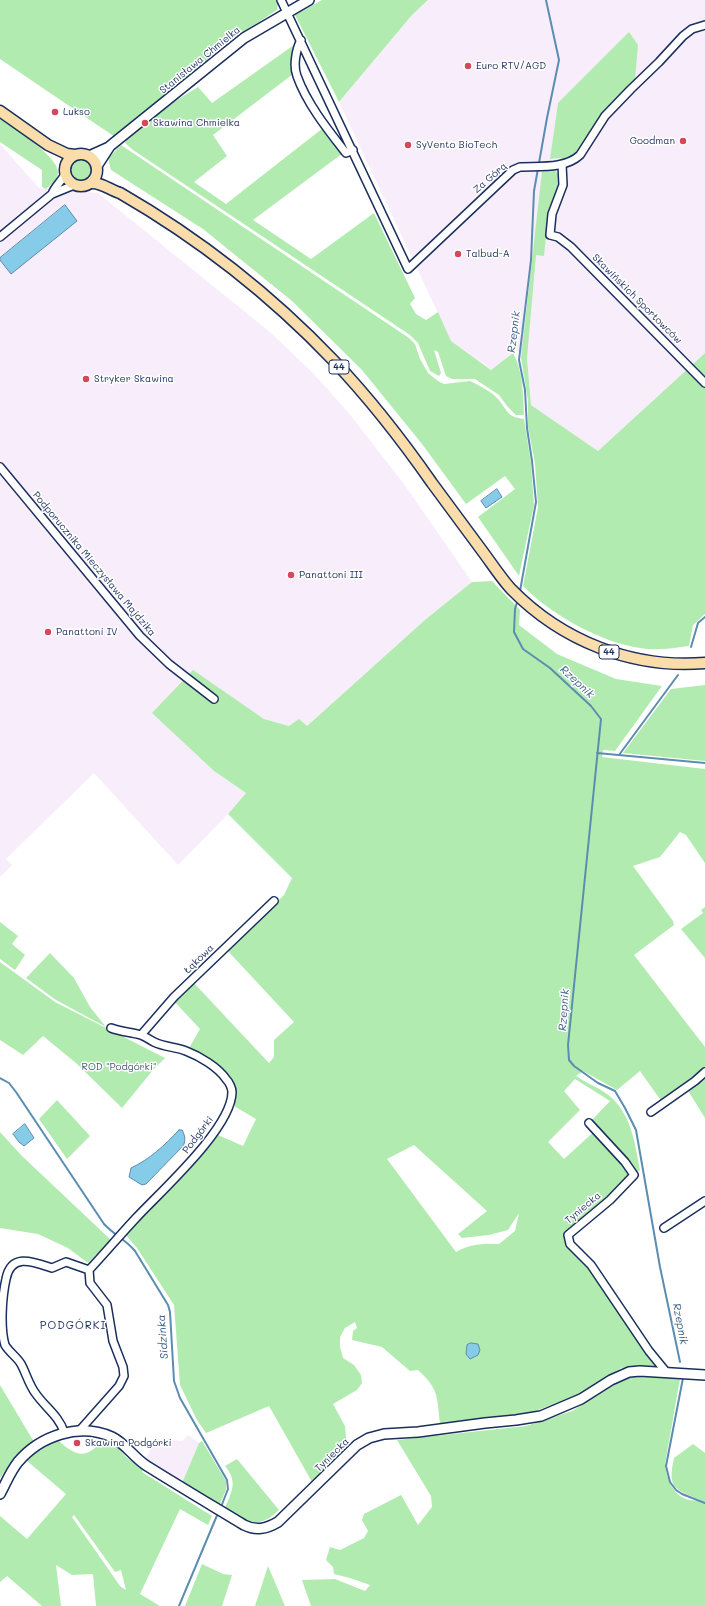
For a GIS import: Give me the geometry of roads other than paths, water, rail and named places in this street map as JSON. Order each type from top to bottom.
[{"type":"main road","points":[[0,111],[48,145],[67,154],[84,154],[89,156]]},
{"type":"main road","points":[[48,145],[65,170],[68,180],[74,185]]},
{"type":"main road","points":[[65,170],[68,159],[74,155]]},
{"type":"main road","name":"44","points":[[89,156],[94,160],[97,169],[120,192],[224,263],[254,287],[314,341],[379,412],[511,589],[542,616],[565,632],[601,649],[648,662],[675,664],[705,663]]},
{"type":"main road","points":[[90,183],[95,178],[97,169]]},
{"type":"main road","name":"44","points":[[74,185],[82,186],[90,183],[99,184],[111,190],[120,192]]},
{"type":"street","name":"Za Górą","points":[[281,0],[408,269],[508,173],[520,167],[562,164],[575,160],[580,155],[608,112],[683,36],[692,29],[705,25]]},
{"type":"street","name":"Stanisława Chmielka","points":[[89,156],[110,146],[232,47],[258,28],[309,0]]},
{"type":"street","points":[[301,40],[297,48],[296,75],[324,125],[346,153],[353,150]]},
{"type":"street","name":"Stanisława Chmielka","points":[[97,169],[100,160],[108,151],[110,146]]},
{"type":"street","name":"Skawińskich Sportowców","points":[[562,164],[563,185],[553,210],[550,235],[558,237],[571,247],[705,383]]},
{"type":"street","points":[[52,194],[54,188],[62,180],[65,170]]},
{"type":"street","points":[[0,237],[52,194],[74,185]]},
{"type":"street","name":"Podporucznika Mieczysława Majdzika","points":[[0,467],[140,636],[169,664],[214,699]]},
{"type":"street","name":"Łąkowa","points":[[141,1035],[174,997],[274,901]]},
{"type":"street","name":"Podgórki","points":[[89,1270],[208,1141],[228,1108],[232,1093],[229,1084],[223,1075],[187,1051],[155,1042],[141,1035],[121,1032],[111,1028]]},
{"type":"street","points":[[652,1112],[696,1081],[705,1072]]},
{"type":"street","name":"Tyniecka","points":[[589,1124],[626,1162],[634,1175],[610,1200],[568,1235],[570,1244],[591,1264],[649,1351],[676,1373]]},
{"type":"street","points":[[664,1228],[705,1201]]},
{"type":"street","points":[[64,1432],[62,1423],[36,1394],[20,1362],[6,1346],[1,1335],[2,1296],[7,1273],[15,1263],[28,1260],[52,1268],[66,1262],[76,1264],[89,1270],[90,1283],[107,1305],[113,1341],[123,1367],[124,1376],[119,1386],[80,1430]]},
{"type":"street","name":"Tyniecka","points":[[0,1494],[9,1475],[25,1454],[47,1440],[64,1432],[80,1430],[96,1432],[113,1438],[145,1465],[224,1513],[250,1528],[262,1528],[272,1525],[294,1507],[357,1446],[376,1435],[418,1432],[534,1417],[560,1409],[581,1399],[611,1380],[629,1372],[640,1371],[705,1375]]},
{"type":"water","points":[[65,205],[77,221],[11,274],[0,258]]},
{"type":"water","points":[[497,489],[502,497],[486,508],[481,501]]},
{"type":"water","points":[[25,1124],[34,1138],[24,1146],[13,1134]]},
{"type":"water","points":[[179,1130],[182,1130],[184,1136],[185,1142],[183,1146],[146,1184],[142,1185],[129,1177],[131,1168],[156,1152]]},
{"type":"water","points":[[471,1343],[478,1344],[480,1350],[478,1355],[470,1359],[466,1354],[467,1345]]},
{"type":"waterway","name":"Rzepnik","points":[[520,591],[536,502],[527,428],[525,390],[519,360],[531,260],[534,191],[559,60],[546,0]]},
{"type":"waterway","name":"Rzepnik","points":[[518,599],[515,609],[514,632],[523,649],[550,668],[591,706],[601,719],[568,1045],[569,1060],[574,1066],[598,1083],[615,1091],[636,1130],[660,1267],[680,1362]]},
{"type":"waterway","points":[[691,647],[698,623],[705,617]]},
{"type":"waterway","points":[[619,755],[678,675]]},
{"type":"waterway","points":[[597,753],[705,763]]},
{"type":"waterway","name":"Sidzinka","points":[[0,1078],[9,1083],[16,1092],[104,1224],[135,1251],[168,1305],[170,1312],[174,1381],[180,1398],[227,1480],[228,1489],[221,1507]]},
{"type":"waterway","name":"Rzepnik","points":[[683,1378],[666,1466],[670,1482],[676,1490],[705,1503]]},
{"type":"waterway","name":"Sidzinka","points":[[179,1606],[218,1513]]},
{"type":"place","name":"Euro RTV/AGD","points":[[468,66]]},
{"type":"place","name":"Lukso","points":[[55,112]]},
{"type":"place","name":"Skawina Chmielka","points":[[145,123]]},
{"type":"place","name":"Goodman","points":[[683,141]]},
{"type":"place","name":"SyVento BioTech","points":[[408,145]]},
{"type":"place","name":"Talbud-A","points":[[458,254]]},
{"type":"place","name":"Stryker Skawina","points":[[86,379]]},
{"type":"place","name":"Panattoni III","points":[[291,575]]},
{"type":"place","name":"Panattoni IV","points":[[48,632]]},
{"type":"place","name":"Skawina Podgórki","points":[[77,1443]]},
{"type":"district","name":"PODGÓRKI","points":[[73,1326]]},
{"type":"park label","name":"ROD \"Podgórki\"","points":[[119,1067]]}]
